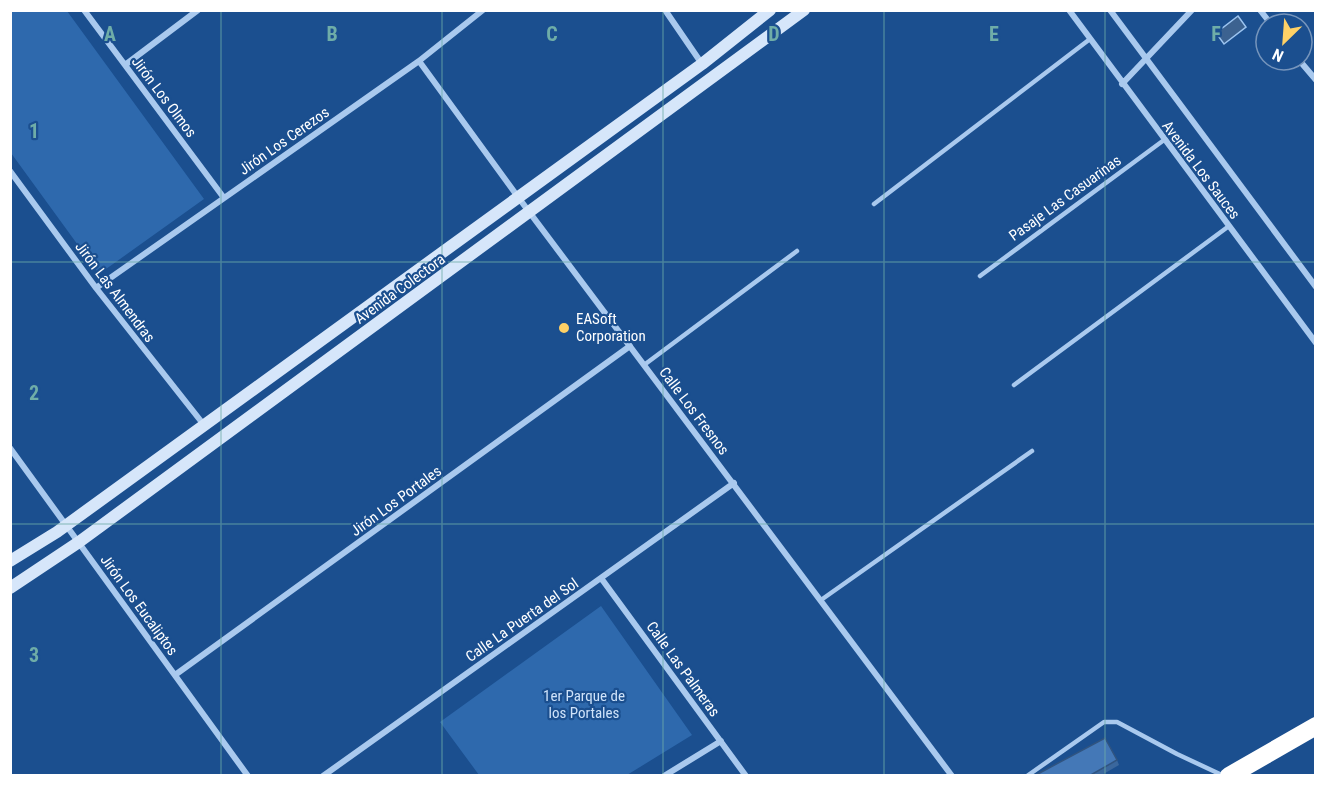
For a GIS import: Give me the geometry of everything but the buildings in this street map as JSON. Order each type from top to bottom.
[{"type":"highway","points":[[1229,776],[1316,726]]},
{"type":"street","name":"Jirón Los Olmos","points":[[84,10],[224,198]]},
{"type":"street","points":[[125,65],[198,10]]},
{"type":"street","name":"Jirón Los Cerezos","points":[[96,288],[419,61],[483,10]]},
{"type":"street","points":[[665,10],[702,64]]},
{"type":"street","name":"Avenida Colectora","points":[[10,561],[66,526],[702,64],[770,10]]},
{"type":"street","name":"Avenida Colectora","points":[[10,588],[79,542],[804,10]]},
{"type":"street","name":"Avenida Los Sauces","points":[[1069,10],[1316,343]]},
{"type":"street","name":"Avenida Los Sauces","points":[[1110,10],[1316,287]]},
{"type":"street","points":[[1122,84],[1192,10]]},
{"type":"street","name":"Calle Los Fresnos","points":[[419,61],[518,197],[952,776]]},
{"type":"street","name":"Jirón Las Almendras","points":[[10,171],[96,288],[204,425]]},
{"type":"street","name":"Jirón Los Portales","points":[[175,675],[630,346]]},
{"type":"street","name":"Jirón Los Eucaliptos","points":[[10,448],[248,776]]},
{"type":"street","name":"Calle La Puerta del Sol","points":[[323,776],[734,483]]},
{"type":"street","name":"Calle Las Palmeras","points":[[601,578],[746,776]]},
{"type":"street","points":[[664,776],[721,741]]},
{"type":"lane","points":[[873,204],[1090,39]]},
{"type":"lane","name":"Pasaje Las Casuarinas","points":[[980,276],[1164,140]]},
{"type":"lane","points":[[1014,385],[1228,226]]},
{"type":"lane","points":[[644,365],[797,251]]},
{"type":"lane","points":[[821,600],[1032,451]]},
{"type":"lane","points":[[1027,776],[1104,722],[1117,722],[1224,776]]},
{"type":"green space","points":[[10,11],[67,11],[204,199],[99,274],[11,153]]},
{"type":"green space","name":"1er Parque de los Portales","points":[[601,606],[692,735],[627,775],[479,775],[440,722]]},
{"type":"shaded area","points":[[1238,16],[1246,27],[1224,44],[1216,33]]},
{"type":"place","name":"EASoft Corporation","points":[[564,328]]}]
